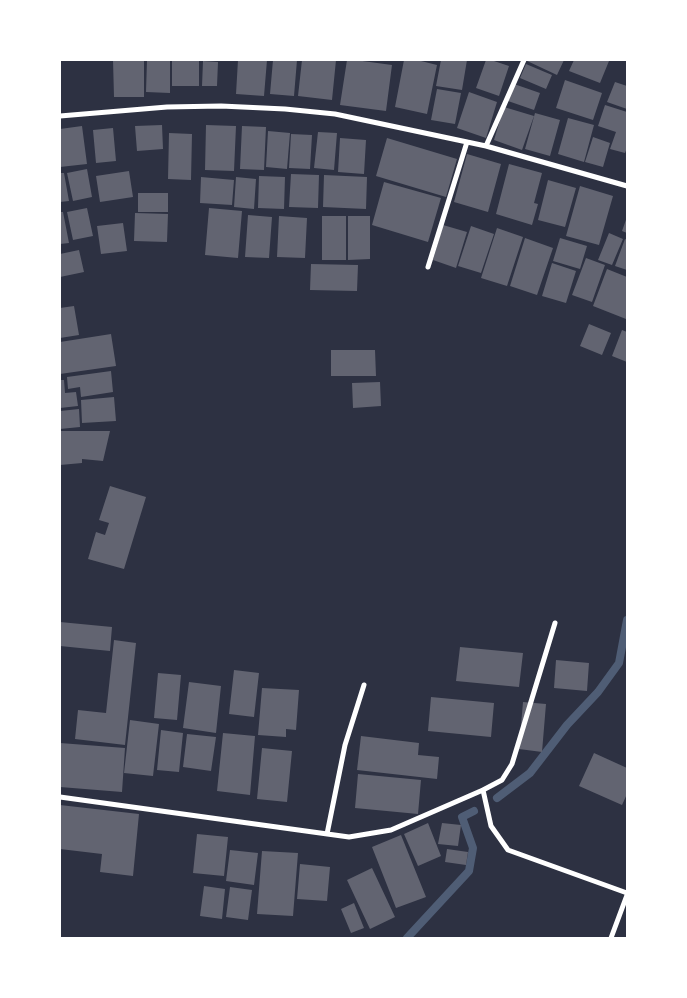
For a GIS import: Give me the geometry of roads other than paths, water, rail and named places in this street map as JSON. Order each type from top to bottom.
[{"type":"street","points":[[486,146],[524,60]]},
{"type":"street","points":[[60,116],[167,107],[221,106],[335,114],[486,146],[627,186]]},
{"type":"street","points":[[428,267],[467,142]]},
{"type":"street","points":[[60,797],[349,837],[391,830],[502,780],[512,764],[555,623]]},
{"type":"street","points":[[327,834],[345,745],[364,685]]},
{"type":"street","points":[[483,790],[491,826],[508,850],[627,894],[610,938]]},
{"type":"waterway","points":[[497,798],[530,773],[567,725],[598,692],[619,663],[627,620]]},
{"type":"waterway","points":[[407,938],[469,871],[473,848],[462,817],[474,811]]}]
